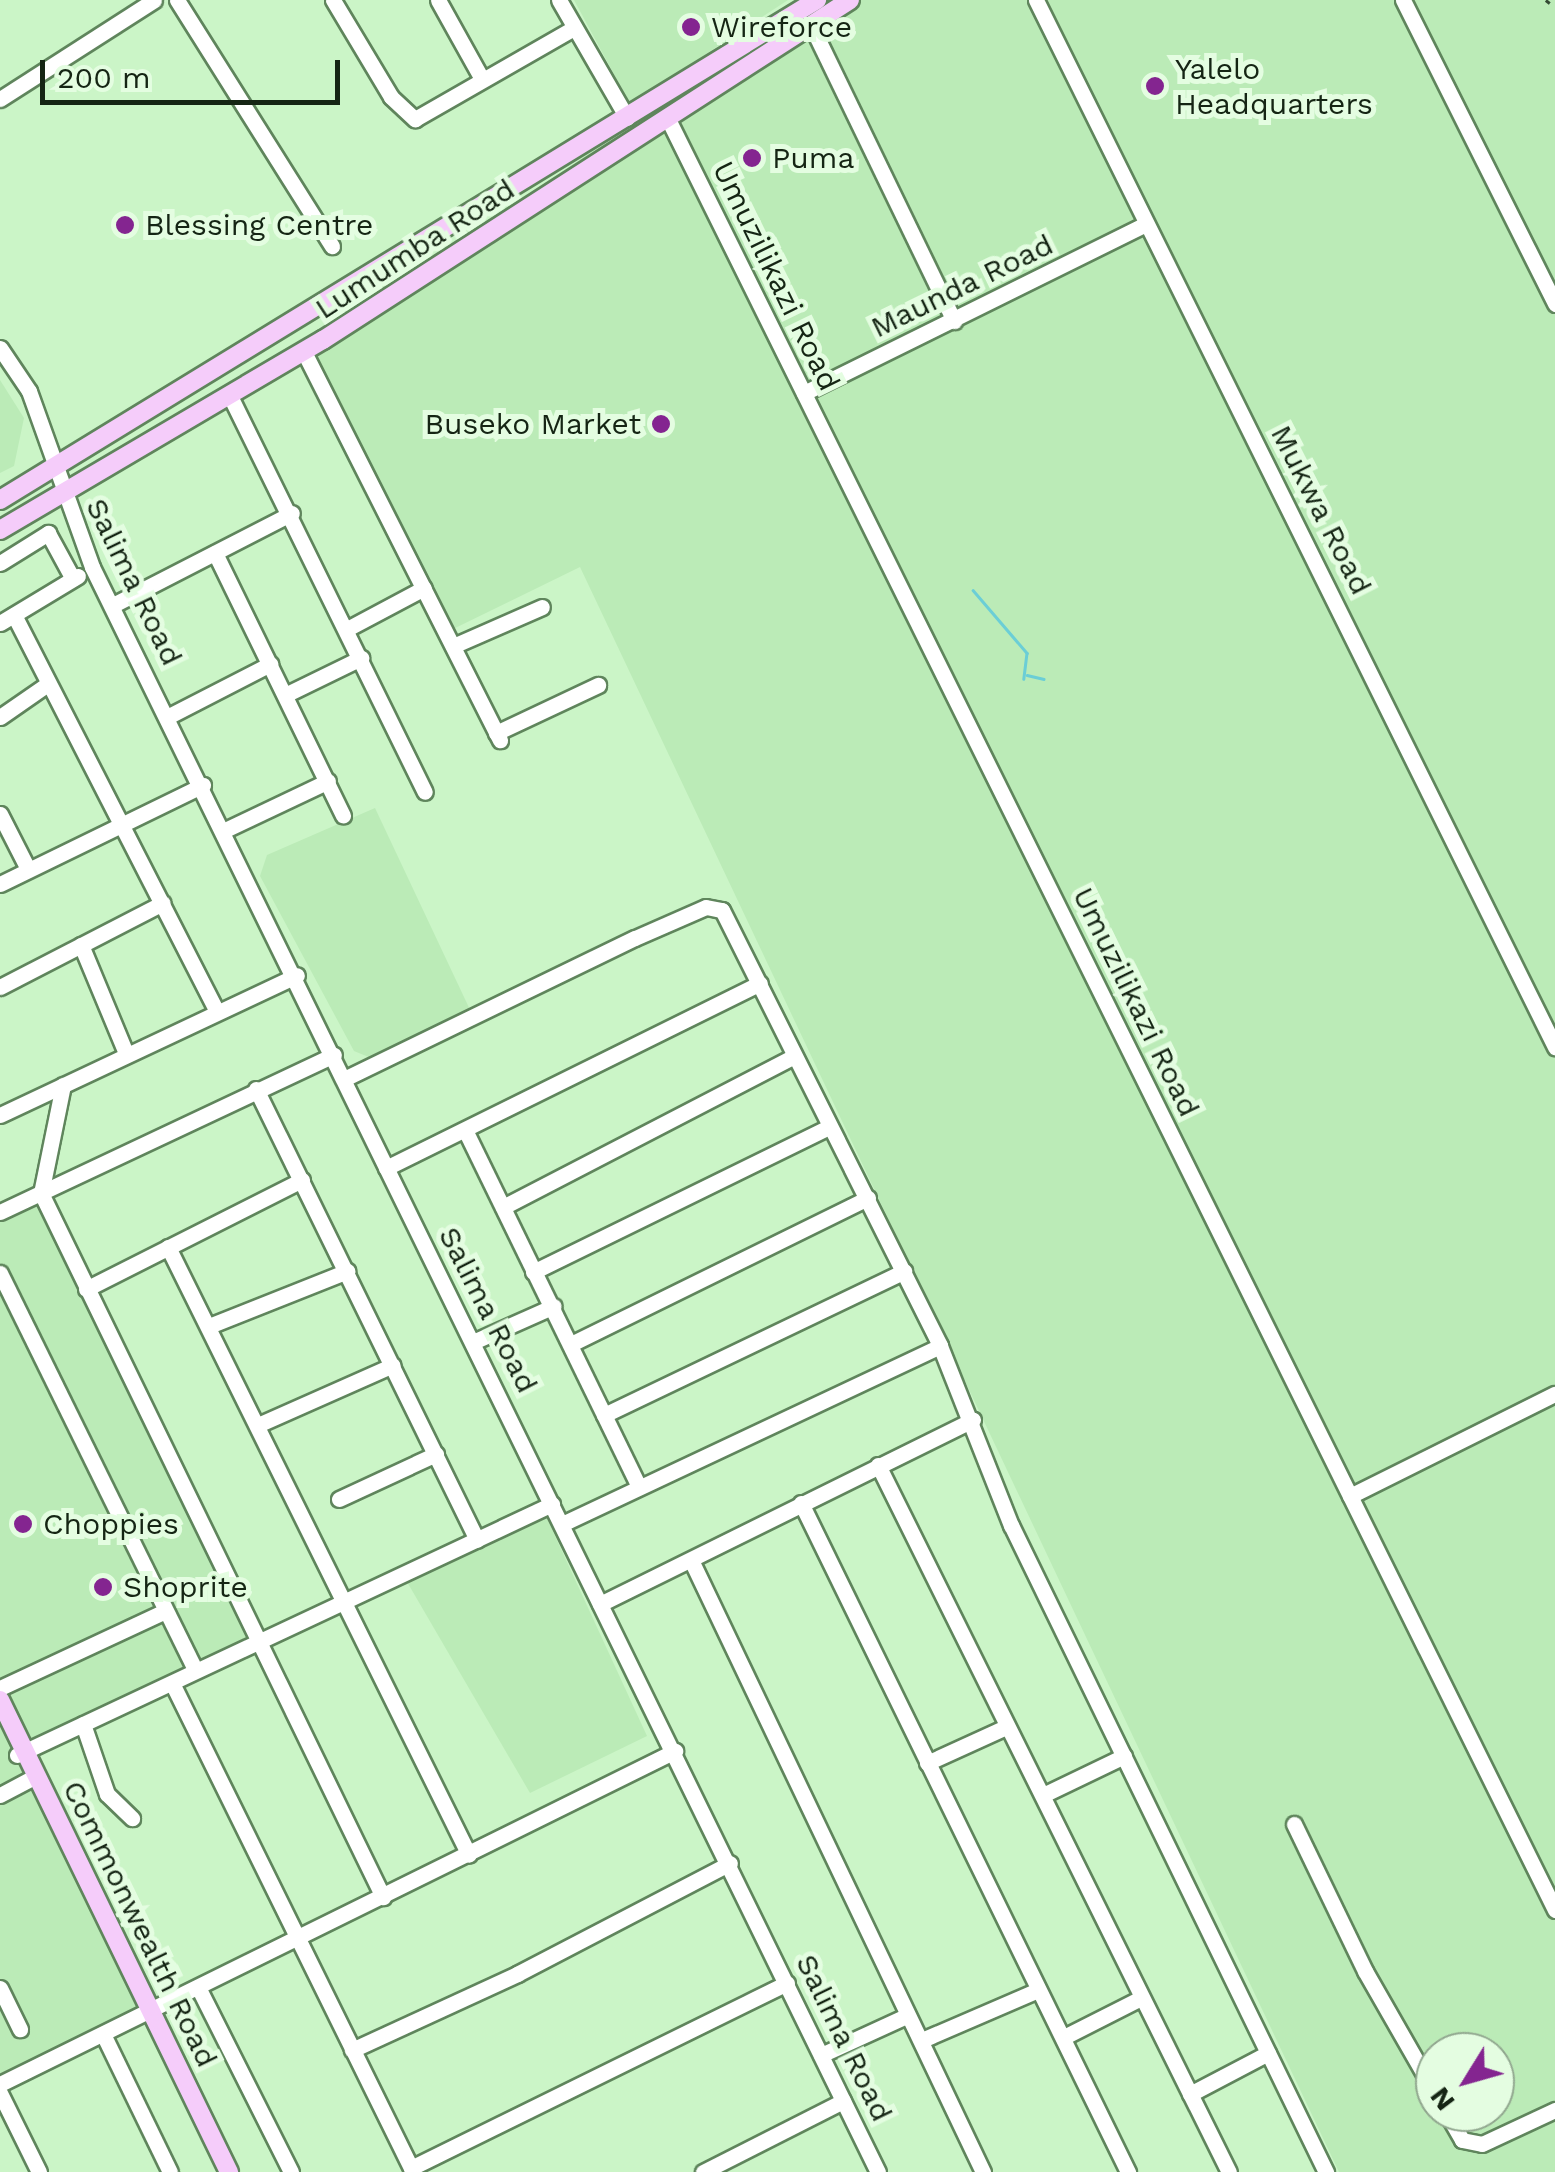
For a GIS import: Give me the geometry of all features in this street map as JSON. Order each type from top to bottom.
[{"type":"main road","name":"Lumumba Road","points":[[0,500],[55,470],[817,0]]},
{"type":"main road","name":"Lumumba Road","points":[[0,530],[62,499],[304,352],[850,0]]},
{"type":"main road","name":"Commonwealth Road","points":[[0,1700],[147,2013],[216,2172]]},
{"type":"main road","name":"Commonwealth Road","points":[[0,1722],[22,1753],[30,1779],[229,2172]]},
{"type":"street","points":[[0,99],[154,0]]},
{"type":"street","points":[[177,0],[332,246]]},
{"type":"street","points":[[333,0],[406,116],[426,115],[574,28]]},
{"type":"street","points":[[438,0],[482,79]]},
{"type":"street","points":[[559,0],[626,118]]},
{"type":"street","name":"Mukwa Road","points":[[1036,0],[1144,225],[1555,1047]]},
{"type":"street","points":[[1403,0],[1555,304]]},
{"type":"street","points":[[810,25],[954,322]]},
{"type":"street","name":"Umuzilikazi Road","points":[[667,118],[1555,1910]]},
{"type":"street","name":"Maunda Road","points":[[804,393],[1144,225]]},
{"type":"street","name":"Salima Road","points":[[0,348],[29,391],[62,499],[92,567],[297,975],[386,1168],[475,1341],[878,2172]]},
{"type":"street","points":[[304,352],[498,736],[598,685]]},
{"type":"street","points":[[230,396],[292,513],[425,792]]},
{"type":"street","points":[[112,604],[292,513]]},
{"type":"street","points":[[0,562],[48,533],[73,579]]},
{"type":"street","points":[[214,553],[343,815]]},
{"type":"street","points":[[92,567],[7,619],[46,685],[217,1011]]},
{"type":"street","points":[[348,629],[424,588]]},
{"type":"street","points":[[453,646],[542,607]]},
{"type":"street","points":[[285,694],[362,658]]},
{"type":"street","points":[[168,716],[270,664]]},
{"type":"street","points":[[0,716],[46,685]]},
{"type":"street","points":[[224,830],[328,781]]},
{"type":"street","points":[[0,884],[203,784]]},
{"type":"street","points":[[0,814],[28,869]]},
{"type":"street","points":[[0,987],[163,904]]},
{"type":"street","points":[[344,1079],[706,907],[722,910],[733,924],[794,1056],[940,1346],[973,1420],[1011,1525],[1326,2172]]},
{"type":"street","points":[[81,945],[126,1054]]},
{"type":"street","points":[[0,1115],[297,975]]},
{"type":"street","points":[[386,1168],[466,1132],[760,984]]},
{"type":"street","points":[[0,1212],[334,1054]]},
{"type":"street","points":[[503,1207],[794,1056]]},
{"type":"street","points":[[64,1085],[41,1192],[86,1288],[146,1398],[257,1642],[383,1897]]},
{"type":"street","points":[[256,1089],[477,1540]]},
{"type":"street","points":[[533,1272],[829,1127]]},
{"type":"street","points":[[466,1132],[533,1272],[554,1306],[638,1486]]},
{"type":"street","points":[[86,1288],[302,1180]]},
{"type":"street","points":[[572,1344],[868,1198]]},
{"type":"street","points":[[168,1247],[260,1424],[470,1855]]},
{"type":"street","points":[[209,1326],[347,1271]]},
{"type":"street","points":[[604,1415],[904,1271]]},
{"type":"street","points":[[0,1273],[4,1293],[195,1670]]},
{"type":"street","points":[[475,1341],[554,1306]]},
{"type":"street","points":[[562,1524],[940,1346]]},
{"type":"street","points":[[260,1424],[393,1365]]},
{"type":"street","points":[[1350,1496],[1555,1394]]},
{"type":"street","points":[[600,1604],[973,1420]]},
{"type":"street","points":[[339,1499],[436,1454]]},
{"type":"street","points":[[878,1465],[1229,2172]]},
{"type":"street","points":[[22,1753],[552,1504]]},
{"type":"street","points":[[800,1504],[1128,2172]]},
{"type":"street","points":[[691,1560],[983,2172]]},
{"type":"street","points":[[0,1688],[165,1612]]},
{"type":"street","points":[[172,1683],[412,2170],[787,1983]]},
{"type":"street","points":[[83,1724],[106,1794],[132,1818]]},
{"type":"street","points":[[927,1763],[1006,1727]]},
{"type":"street","points":[[0,2084],[674,1751]]},
{"type":"street","points":[[1044,1795],[1124,1756]]},
{"type":"street","points":[[0,1795],[30,1779]]},
{"type":"street","points":[[1294,1824],[1365,1971],[1415,2058]]},
{"type":"street","points":[[352,2050],[517,1974],[730,1863]]},
{"type":"street","points":[[198,1987],[291,2172]]},
{"type":"street","points":[[0,1988],[20,2029]]},
{"type":"street","points":[[922,2040],[1038,1990]]},
{"type":"street","points":[[1064,2037],[1141,1998]]},
{"type":"street","points":[[821,2056],[906,2016]]},
{"type":"street","points":[[103,2034],[170,2172]]},
{"type":"street","points":[[1190,2094],[1268,2052]]},
{"type":"street","points":[[0,2093],[39,2172]]},
{"type":"street","points":[[702,2172],[843,2101]]},
{"type":"street","points":[[1515,2129],[1555,2110]]},
{"type":"street","points":[[1457,2132],[1462,2140],[1482,2144],[1508,2132]]},
{"type":"shaded area","points":[[574,0],[788,0],[630,104]]},
{"type":"shaded area","points":[[820,0],[1555,0],[1555,2172],[1339,2172],[580,567],[449,631],[295,349]]},
{"type":"shaded area","points":[[0,380],[24,418],[14,466],[0,473]]},
{"type":"shaded area","points":[[375,808],[472,1014],[376,1060],[354,1051],[260,876],[267,855]]},
{"type":"shaded area","points":[[41,1193],[256,1642],[16,1755],[139,2010],[0,2083],[0,1213]]},
{"type":"shaded area","points":[[544,1512],[647,1736],[530,1793],[403,1575]]},
{"type":"waterway","points":[[973,590],[1027,653],[1024,679]]},
{"type":"waterway","points":[[1027,675],[1044,679]]},
{"type":"railway","points":[[1546,0],[1555,7]]},
{"type":"place","name":"Wireforce","points":[[691,27]]},
{"type":"place","name":"Yalelo Headquarters","points":[[1155,86]]},
{"type":"place","name":"Puma","points":[[752,158]]},
{"type":"place","name":"Blessing Centre","points":[[125,225]]},
{"type":"place","name":"Buseko Market","points":[[661,424]]},
{"type":"place","name":"Choppies","points":[[23,1524]]},
{"type":"place","name":"Shoprite","points":[[103,1587]]}]
